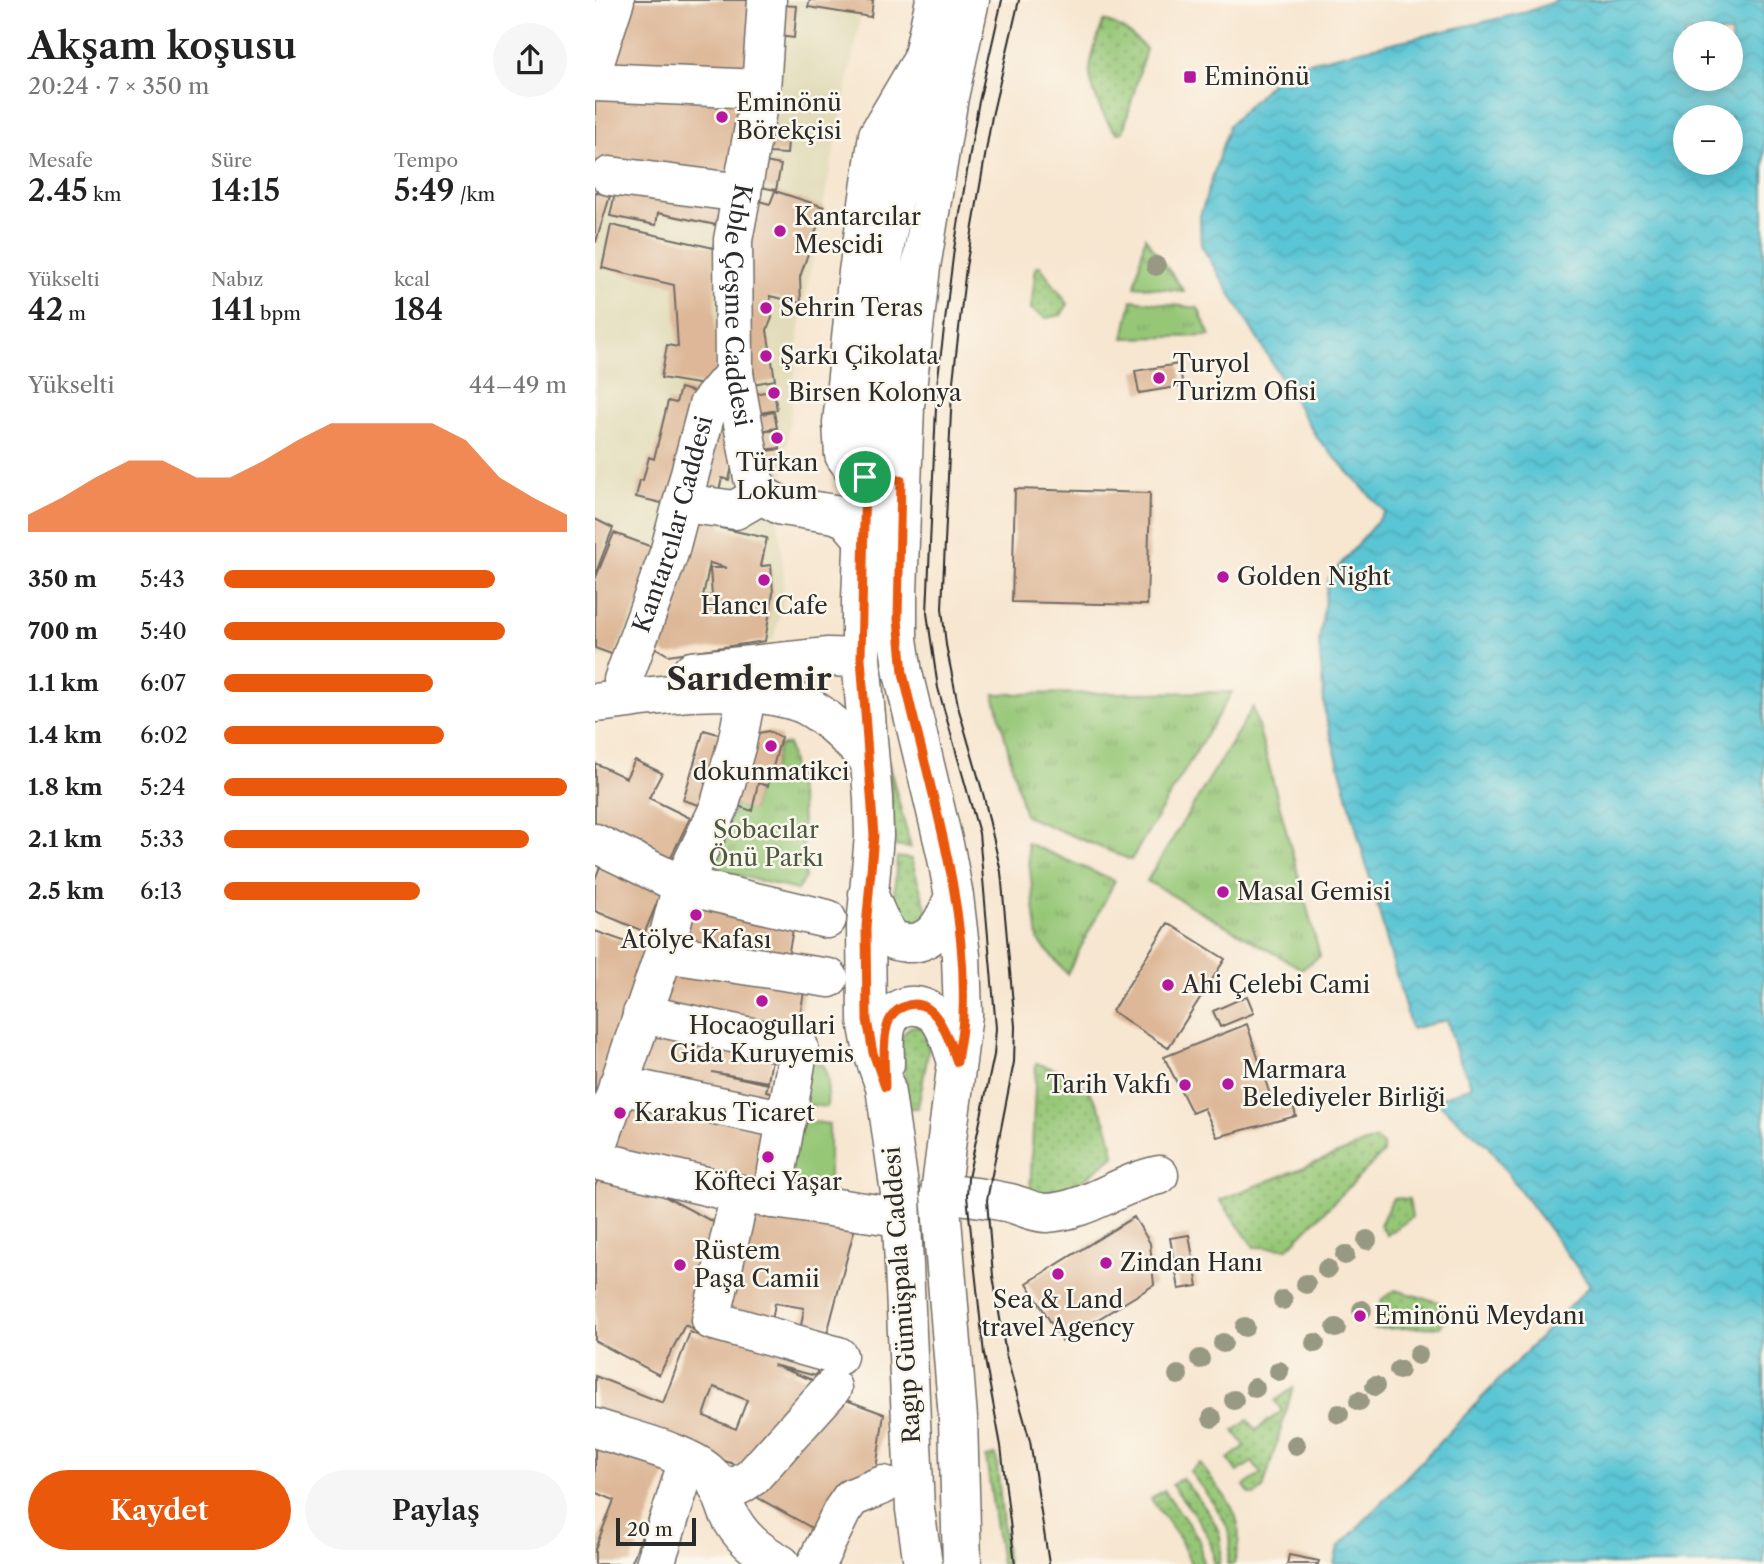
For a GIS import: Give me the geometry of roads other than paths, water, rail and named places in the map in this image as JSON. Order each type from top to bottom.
[{"type":"street","points":[[595,62],[615,0]]},
{"type":"street","name":"Kıble Çeşme Caddesi","points":[[761,495],[753,478],[734,374],[733,240],[761,89],[767,0]]},
{"type":"street","points":[[917,0],[922,60]]},
{"type":"street","name":"Ragıp Gümüşpala Caddesi","points":[[935,0],[905,137],[885,246],[869,407],[883,478],[903,673],[954,896],[961,956],[963,1014],[940,1194],[958,1418]]},
{"type":"street","name":"Ragıp Gümüşpala Caddesi","points":[[923,1564],[915,1509],[901,1200],[885,1087],[873,1053],[867,1020],[865,971],[868,894],[874,836],[861,658],[863,538],[905,406],[924,243],[949,97],[971,0]]},
{"type":"street","points":[[595,82],[761,89]]},
{"type":"street","points":[[610,176],[741,193]]},
{"type":"street","name":"Kantarcılar Caddesi","points":[[602,697],[669,553],[708,405],[734,374]]},
{"type":"street","points":[[683,503],[735,510],[761,495],[782,506],[835,514],[847,519],[863,538]]},
{"type":"street","points":[[602,697],[790,660],[861,658],[919,740]]},
{"type":"street","points":[[602,697],[725,690],[774,696],[805,705],[827,719],[868,758]]},
{"type":"street","points":[[595,1154],[664,953],[682,885],[719,808],[737,743],[747,692]]},
{"type":"street","points":[[595,844],[682,885],[827,919]]},
{"type":"street","points":[[868,894],[886,931],[897,942],[915,943],[931,935],[945,919],[954,896]]},
{"type":"street","points":[[664,953],[829,978]]},
{"type":"street","points":[[885,1087],[887,1023],[894,1013],[905,1006],[917,1004],[930,1010],[942,1023],[957,1062]]},
{"type":"street","points":[[642,1014],[799,1047],[787,1120],[711,1320],[835,1372],[752,1477],[740,1485],[718,1488]]},
{"type":"street","points":[[618,1085],[787,1120]]},
{"type":"street","points":[[595,1160],[756,1197],[885,1215]]},
{"type":"street","points":[[940,1194],[1008,1202],[1043,1213],[1089,1203],[1120,1188],[1160,1175]]},
{"type":"street","points":[[958,1418],[962,1564]]},
{"type":"street","points":[[958,1418],[974,1474],[984,1564]]},
{"type":"street","points":[[595,1428],[688,1460],[708,1472],[740,1533],[758,1551],[781,1564]]},
{"type":"street","points":[[655,1564],[688,1460]]},
{"type":"street","points":[[816,1564],[842,1511],[851,1499],[883,1485]]},
{"type":"street","points":[[902,1564],[904,1539],[915,1509]]},
{"type":"water","points":[[1558,0],[1764,0],[1764,1564],[1334,1564],[1338,1548],[1590,1285],[1487,1145],[1435,1100],[1472,1086],[1458,1057],[1447,1020],[1411,1029],[1325,714],[1319,641],[1328,579],[1385,512],[1317,438],[1201,245],[1200,216],[1229,125],[1287,67],[1527,12]]},
{"type":"tram line","points":[[1002,0],[978,106],[954,249],[937,385],[927,613],[938,688],[979,833],[996,1028],[994,1055],[968,1178],[967,1196],[984,1354],[1001,1446],[1015,1564]]},
{"type":"tram line","points":[[1019,0],[992,116],[966,267],[952,390],[942,608],[946,645],[959,710],[984,797],[1001,872],[1015,1026],[1014,1062],[987,1200],[993,1276],[1006,1355],[1030,1441],[1049,1564]]},
{"type":"place","name":"Eminönü","points":[[1190,77]]},
{"type":"place","name":"Eminönü Börekçisi","points":[[722,117]]},
{"type":"place","name":"Kantarcılar Mescidi","points":[[780,231]]},
{"type":"place","name":"Sehrin Teras","points":[[766,308]]},
{"type":"place","name":"Şarkı Çikolata","points":[[766,356]]},
{"type":"place","name":"Turyol Turizm Ofisi","points":[[1159,378]]},
{"type":"place","name":"Birsen Kolonya","points":[[774,393]]},
{"type":"place","name":"Türkan Lokum","points":[[777,438]]},
{"type":"place","name":"Golden Night","points":[[1223,577]]},
{"type":"place","name":"Hancı Cafe","points":[[764,580]]},
{"type":"place","name":"dokunmatikci","points":[[771,746]]},
{"type":"place","name":"Masal Gemisi","points":[[1223,892]]},
{"type":"place","name":"Atölye Kafası","points":[[696,915]]},
{"type":"place","name":"Ahi Çelebi Cami","points":[[1168,985]]},
{"type":"place","name":"Hocaogullari Gida Kuruyemis","points":[[762,1001]]},
{"type":"place","name":"Marmara Belediyeler Birliği","points":[[1228,1084]]},
{"type":"place","name":"Tarih Vakfı","points":[[1185,1085]]},
{"type":"place","name":"Karakus Ticaret","points":[[620,1113]]},
{"type":"place","name":"Köfteci Yaşar","points":[[768,1157]]},
{"type":"place","name":"Zindan Hanı","points":[[1106,1263]]},
{"type":"place","name":"Rüstem Paşa Camii","points":[[680,1265]]},
{"type":"place","name":"Sea & Land travel Agency","points":[[1058,1274]]},
{"type":"place","name":"Eminönü Meydanı","points":[[1360,1316]]},
{"type":"district","name":"Sarıdemir","points":[[749,679]]},
{"type":"park label","name":"Sobacılar Önü Parkı","points":[[766,844]]}]
